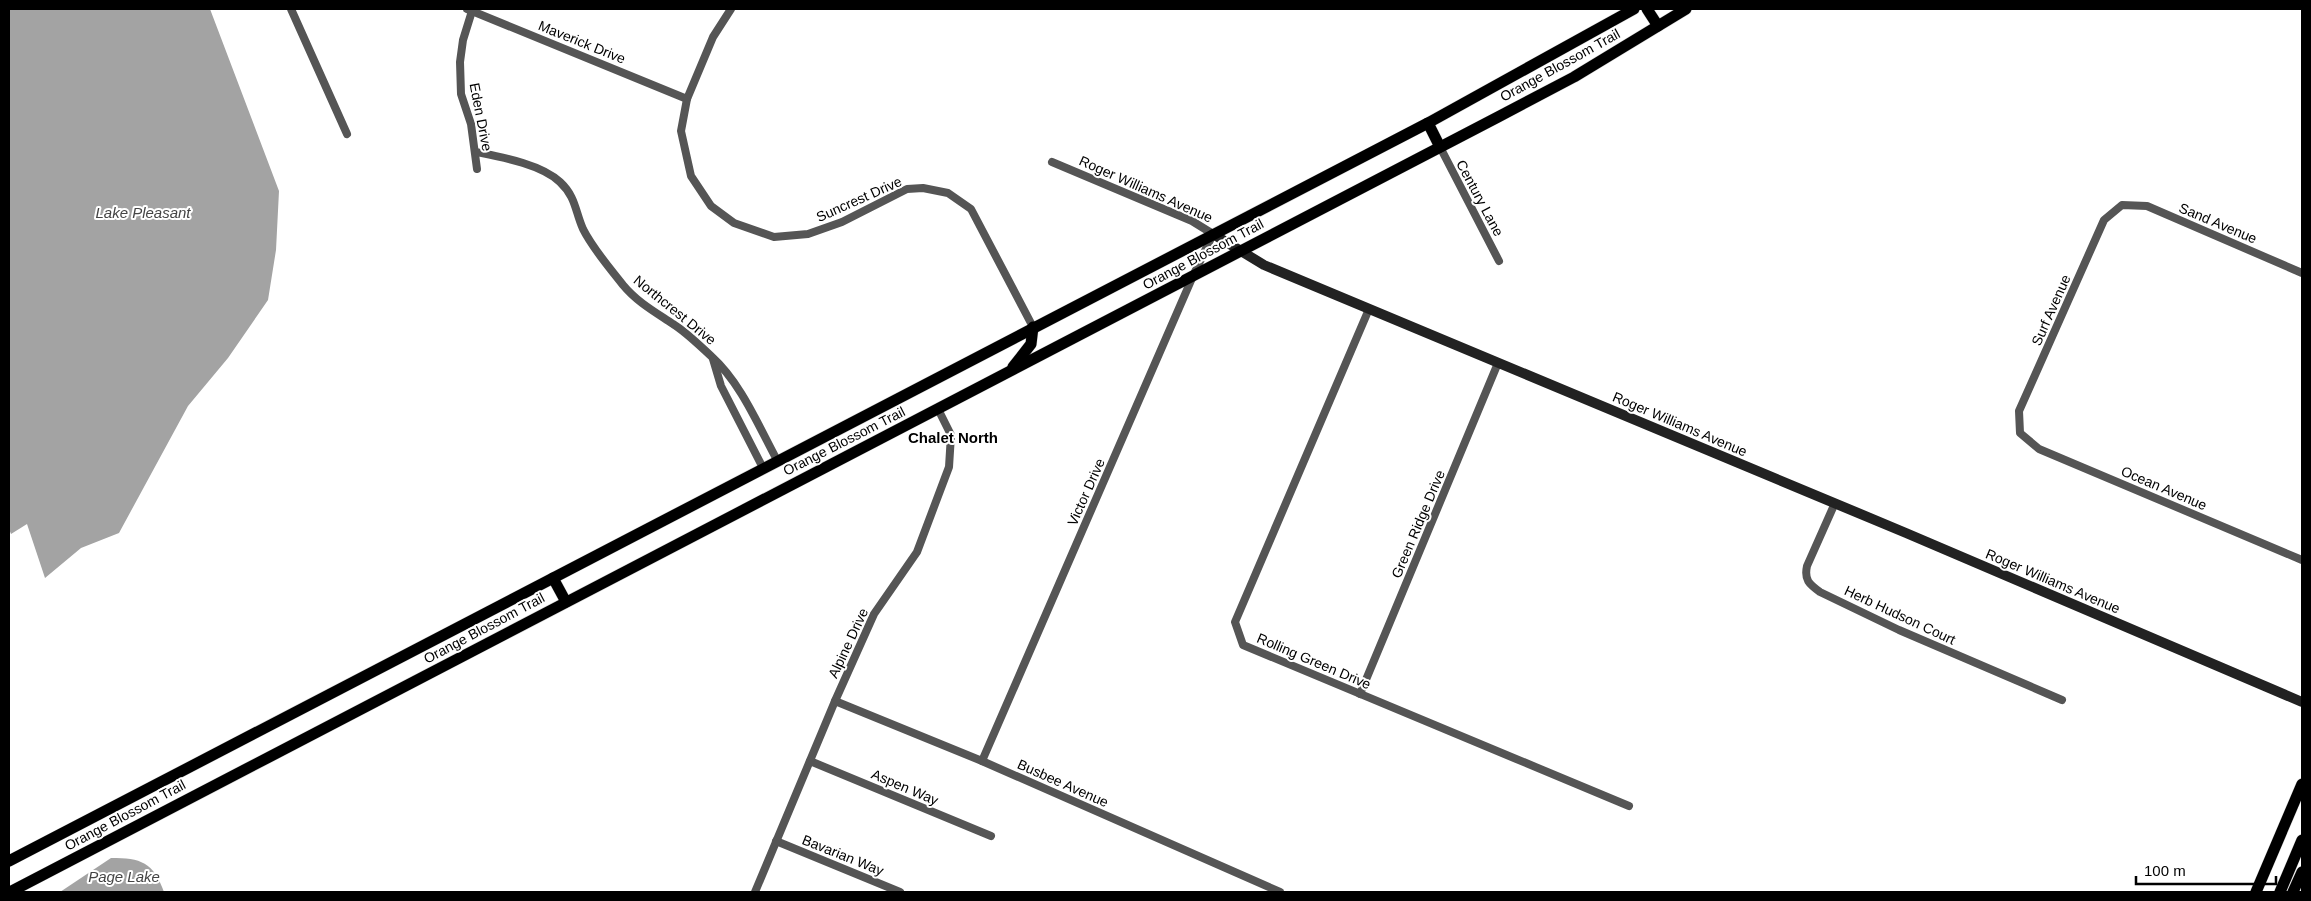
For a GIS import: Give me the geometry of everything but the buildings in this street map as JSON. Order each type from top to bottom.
[{"type":"main road","name":"Orange Blossom Trail","points":[[9,861],[1428,123],[1634,9]]},
{"type":"main road","points":[[1647,9],[1658,26]]},
{"type":"main road","name":"Orange Blossom Trail","points":[[10,892],[1574,77],[1686,9]]},
{"type":"main road","points":[[1428,123],[1440,147]]},
{"type":"main road","points":[[1009,372],[1031,344],[1033,327]]},
{"type":"main road","points":[[553,578],[566,602]]},
{"type":"main road","points":[[2256,892],[2302,784]]},
{"type":"main road","points":[[2280,892],[2302,840]]},
{"type":"main road","points":[[2294,892],[2302,872]]},
{"type":"street","points":[[291,9],[347,134]]},
{"type":"street","name":"Suncrest Drive","points":[[732,9],[713,37],[687,99],[682,130],[692,176],[711,206],[734,223],[774,237],[808,234],[842,222],[907,189],[940,190],[948,193],[971,210],[1033,327]]},
{"type":"street","name":"Maverick Drive","points":[[469,10],[687,99]]},
{"type":"street","name":"Eden Drive","points":[[469,10],[462,48],[461,94],[471,124],[477,169]]},
{"type":"street","name":"Century Lane","points":[[1440,147],[1499,261]]},
{"type":"street","name":"Northcrest Drive","points":[[476,152],[508,158],[540,170],[560,181],[573,197],[583,228],[624,287],[653,313],[674,324],[712,357],[733,380],[777,460]]},
{"type":"street","name":"Roger Williams Avenue","points":[[1052,162],[1192,221],[1264,264],[1835,503],[2302,702]]},
{"type":"street","name":"Sand Avenue","points":[[2122,205],[2147,206],[2302,273]]},
{"type":"street","name":"Surf Avenue","points":[[2020,433],[2019,411],[2104,220],[2122,205]]},
{"type":"street","name":"Victor Drive","points":[[982,762],[1213,234]]},
{"type":"street","name":"Rolling Green Drive","points":[[1369,309],[1235,622],[1243,645],[1629,806]]},
{"type":"street","name":"Northcrest Drive","points":[[712,357],[720,386],[763,468]]},
{"type":"street","name":"Green Ridge Drive","points":[[1360,694],[1498,363]]},
{"type":"street","name":"Alpine Drive","points":[[755,892],[835,701],[874,614],[917,552],[949,467],[950,435],[938,409]]},
{"type":"street","name":"Ocean Avenue","points":[[2020,433],[2039,449],[2302,560]]},
{"type":"street","name":"Herb Hudson Court","points":[[1835,503],[1807,566],[1805,575],[1809,584],[1820,592],[1899,630],[2062,700]]},
{"type":"street","name":"Busbee Avenue","points":[[835,701],[982,762],[1280,892]]},
{"type":"street","name":"Aspen Way","points":[[810,761],[991,836]]},
{"type":"street","name":"Bavarian Way","points":[[776,841],[900,892]]},
{"type":"water","name":"Lake Pleasant","points":[[9,9],[210,9],[279,191],[276,250],[268,300],[228,358],[188,406],[119,533],[81,548],[45,578],[27,524],[11,534],[9,529]]},
{"type":"water","name":"Page Lake","points":[[111,858],[130,859],[145,864],[155,874],[164,892],[60,892]]},
{"type":"district","name":"Chalet North","points":[[953,437]]}]
